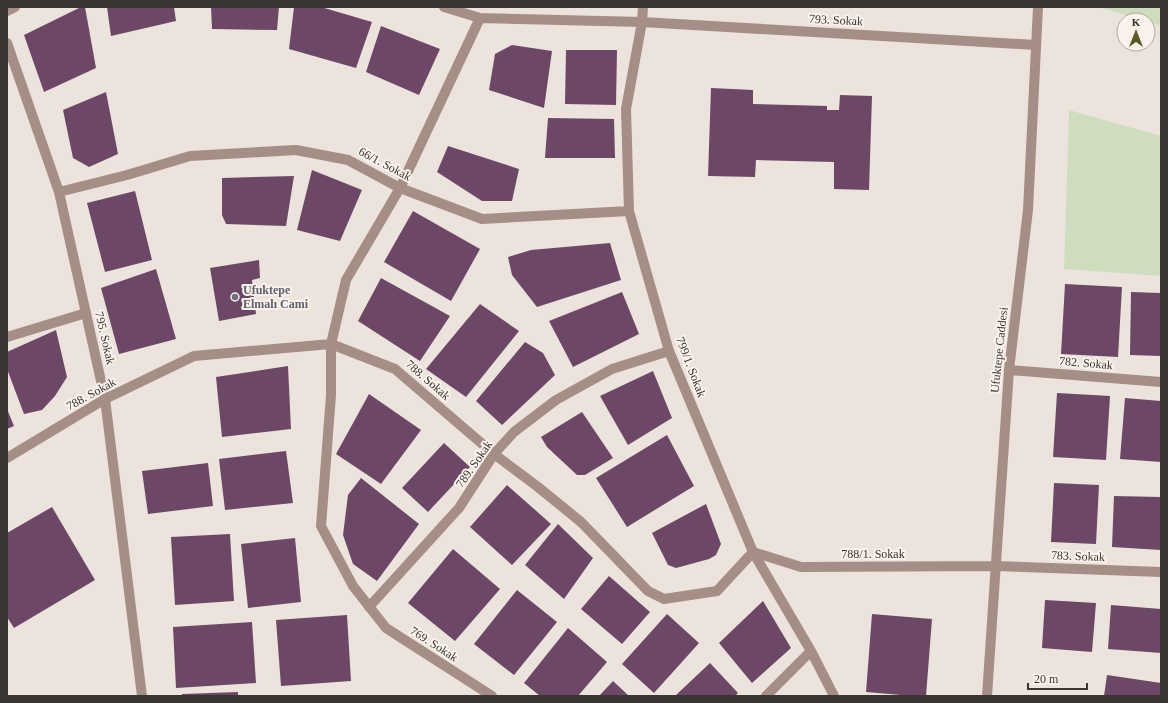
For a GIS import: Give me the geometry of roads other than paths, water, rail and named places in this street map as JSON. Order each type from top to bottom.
[{"type":"street","points":[[7,11],[15,7]]},
{"type":"street","name":"793. Sokak","points":[[444,7],[480,18],[642,22],[1036,45]]},
{"type":"street","name":"799/1. Sokak","points":[[643,7],[642,22],[626,109],[629,211],[670,351],[752,552],[811,650],[834,696]]},
{"type":"street","name":"Ufuktepe Caddesi","points":[[987,696],[1009,370],[1028,210],[1038,7]]},
{"type":"street","name":"769. Sokak","points":[[480,18],[400,188],[346,280],[331,344],[331,395],[321,526],[353,586],[386,628],[492,696]]},
{"type":"street","name":"795. Sokak","points":[[7,43],[59,192],[105,399],[142,696]]},
{"type":"street","name":"66/1. Sokak","points":[[59,192],[127,175],[190,156],[296,150],[348,160],[400,188],[482,220],[629,211]]},
{"type":"street","points":[[7,337],[86,313]]},
{"type":"street","name":"788. Sokak","points":[[7,458],[105,399],[194,356],[331,344],[395,369],[494,454],[581,522],[648,591],[664,599],[717,591],[752,552]]},
{"type":"street","name":"789. Sokak","points":[[369,607],[459,508],[494,454],[514,432],[556,400],[612,369],[670,351]]},
{"type":"street","name":"782. Sokak","points":[[1009,370],[1161,382]]},
{"type":"street","name":"788/1. Sokak","points":[[752,552],[801,567],[995,566]]},
{"type":"street","name":"783. Sokak","points":[[995,566],[1161,572]]},
{"type":"street","points":[[766,696],[811,650]]},
{"type":"place","name":"Ufuktepe Elmalı Cami","points":[[235,297]]}]
